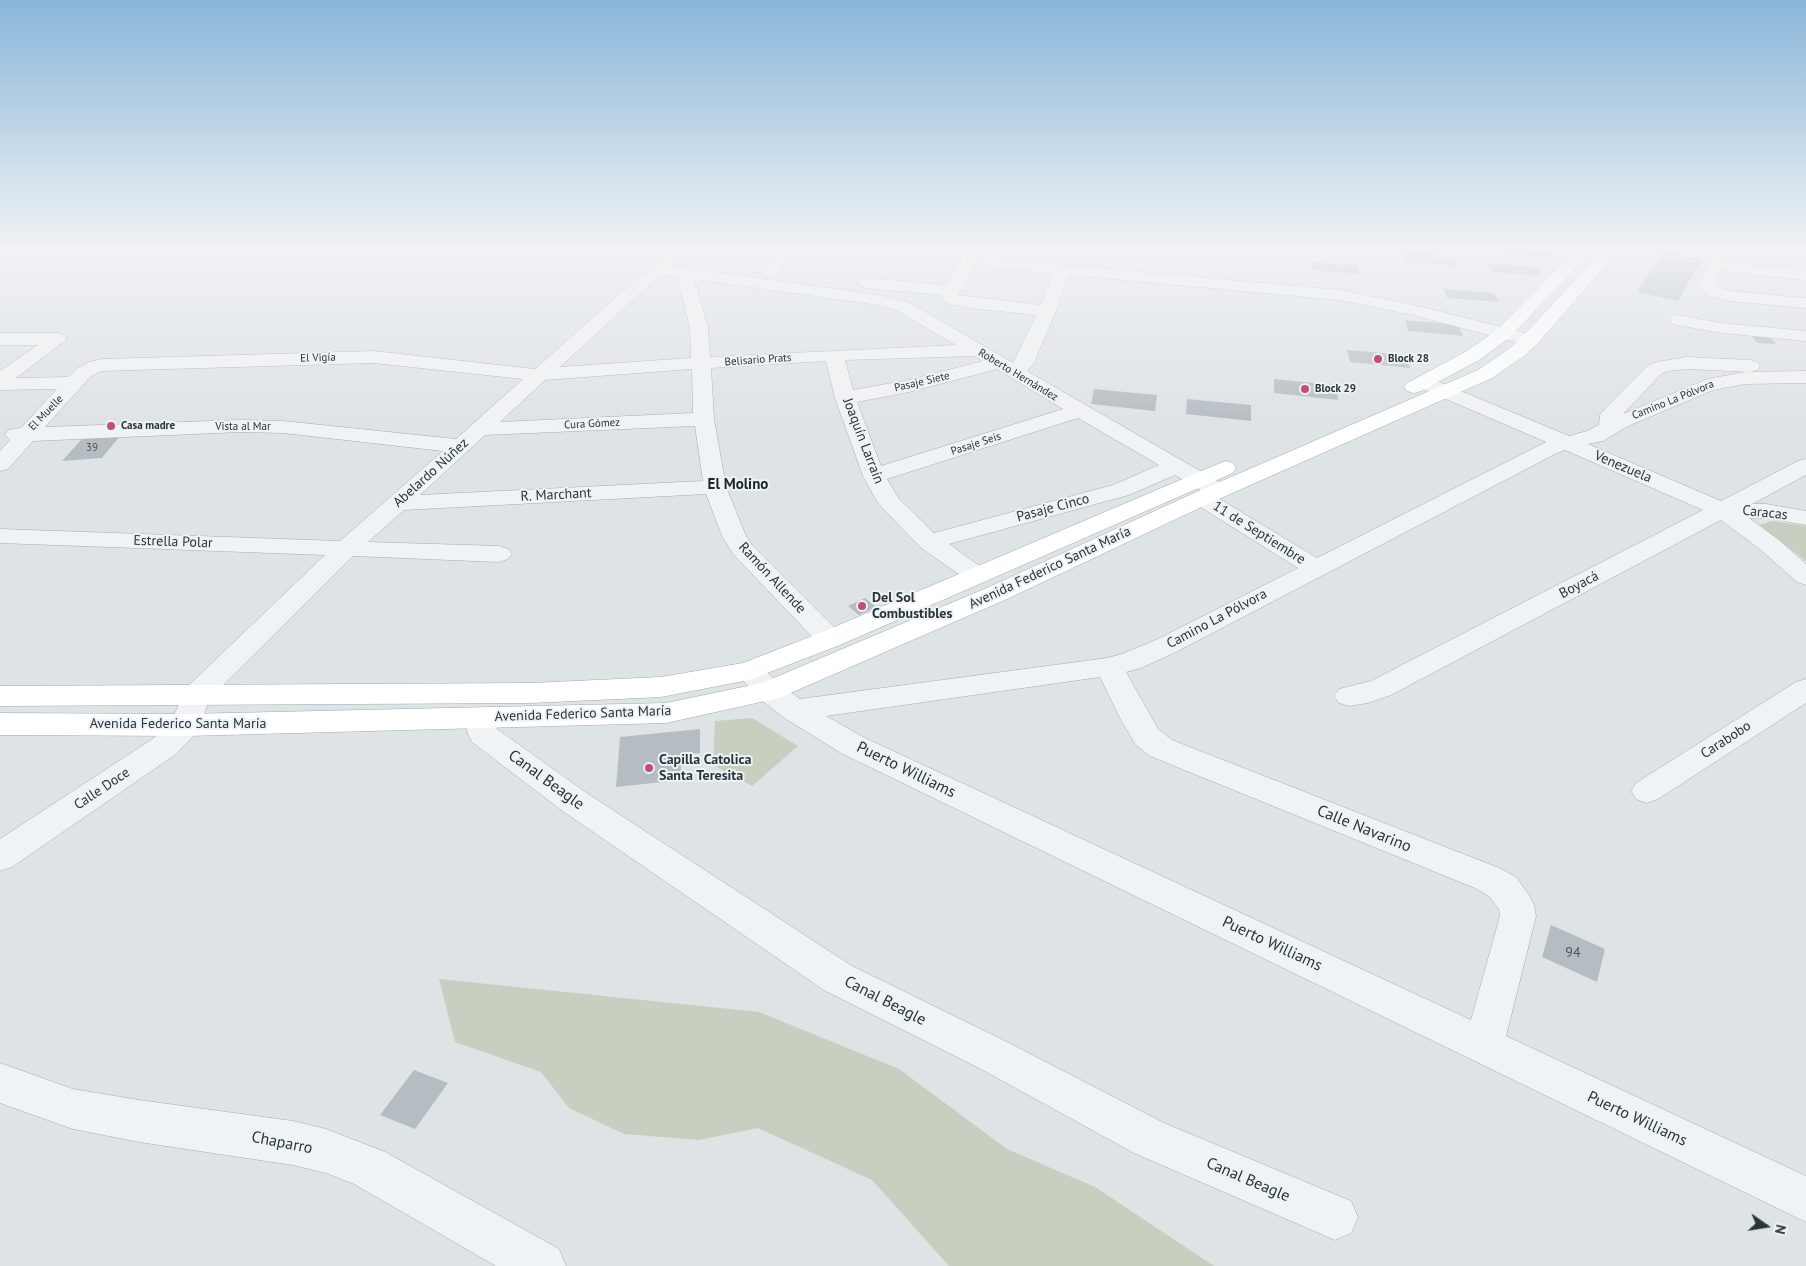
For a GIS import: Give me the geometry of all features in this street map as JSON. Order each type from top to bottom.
[{"type":"main road","name":"Avenida Federico Santa María","points":[[1436,387],[1472,356],[1503,334],[1530,306]]},
{"type":"main road","name":"Avenida Federico Santa María","points":[[0,724],[191,710],[661,687],[771,691],[830,639],[976,575],[1198,484],[1436,387],[1501,364],[1530,340],[1561,306]]},
{"type":"main road","name":"Avenida Federico Santa María","points":[[0,696],[191,710],[479,718],[666,713],[771,691],[998,593],[1198,484]]},
{"type":"street","name":"Abelardo Núñez","points":[[191,710],[346,549],[460,446],[624,306]]},
{"type":"street","name":"Ramón Allende","points":[[688,306],[699,328],[704,419],[715,487],[734,536],[743,550],[830,639]]},
{"type":"street","name":"Roberto Hernández","points":[[901,306],[1198,484]]},
{"type":"street","points":[[1004,306],[1048,310]]},
{"type":"street","points":[[1006,368],[1024,363],[1049,306]]},
{"type":"street","points":[[1395,306],[1530,340]]},
{"type":"street","points":[[1706,306],[1720,328]]},
{"type":"street","points":[[1678,320],[1720,328],[1806,336]]},
{"type":"street","points":[[0,339],[58,339],[0,382]]},
{"type":"street","name":"Belisario Prats","points":[[540,376],[600,370],[834,355],[976,350]]},
{"type":"street","name":"Joaquín Larraín","points":[[834,355],[845,398],[874,476],[890,503],[929,542],[976,575]]},
{"type":"street","name":"El Vigía","points":[[96,366],[366,357],[540,376]]},
{"type":"street","name":"Camino La Pólvora","points":[[1609,430],[1610,415],[1654,370],[1664,366],[1687,363],[1728,364],[1776,369],[1803,376]]},
{"type":"street","name":"El Muelle","points":[[0,464],[83,373],[96,366]]},
{"type":"street","name":"Pasaje Siete","points":[[845,398],[1006,368]]},
{"type":"street","name":"Camino La Pólvora","points":[[771,691],[1107,668],[1131,661],[1166,646],[1549,448],[1595,436],[1621,422],[1708,384],[1745,378],[1803,376]]},
{"type":"street","points":[[0,382],[74,383]]},
{"type":"street","name":"Venezuela","points":[[1436,387],[1723,510],[1770,545],[1806,577]]},
{"type":"street","name":"Pasaje Seis","points":[[874,476],[1078,411]]},
{"type":"street","name":"Cura Gómez","points":[[479,430],[704,419]]},
{"type":"street","name":"Vista al Mar","points":[[0,435],[240,426],[283,427],[460,446]]},
{"type":"street","name":"Boyacá","points":[[1349,696],[1368,693],[1382,688],[1806,466]]},
{"type":"street","name":"Pasaje Cinco","points":[[929,542],[1121,490],[1198,484]]},
{"type":"street","name":"11 de Septiembre","points":[[1198,484],[1316,568]]},
{"type":"street","name":"R. Marchant","points":[[396,503],[715,487]]},
{"type":"street","name":"Caracas","points":[[1723,510],[1766,511],[1806,518]]},
{"type":"street","name":"Estrella Polar","points":[[0,536],[499,554]]},
{"type":"street","name":"Calle Navarino","points":[[1107,668],[1118,682],[1147,737],[1161,748],[1487,878],[1503,887],[1516,905],[1518,916],[1484,1045]]},
{"type":"street","name":"Carabobo","points":[[1647,791],[1806,688]]},
{"type":"street","name":"Puerto Williams","points":[[771,691],[852,745],[1806,1199]]},
{"type":"street","name":"Calle Doce","points":[[0,857],[165,746],[191,710]]},
{"type":"street","name":"Canal Beagle","points":[[479,718],[483,734],[552,785],[838,978],[995,1056],[1149,1138],[1335,1217]]},
{"type":"street","name":"Chaparro","points":[[0,1083],[73,1109],[139,1121],[293,1143],[326,1152],[369,1168],[542,1266]]},
{"type":"green space","points":[[1772,521],[1806,526],[1806,561],[1759,525]]},
{"type":"green space","points":[[752,718],[798,746],[752,786],[713,765],[715,721]]},
{"type":"green space","points":[[439,979],[759,1012],[899,1069],[1007,1149],[1095,1187],[1214,1266],[949,1266],[872,1180],[758,1128],[699,1140],[624,1134],[569,1108],[541,1072],[455,1042]]},
{"type":"building","points":[[1405,320],[1459,325],[1463,336],[1408,331]]},
{"type":"building","points":[[1749,332],[1767,334],[1776,344],[1757,343]]},
{"type":"building","name":"Block 28","points":[[1347,350],[1406,355],[1410,368],[1350,362]]},
{"type":"building","name":"Block 29","points":[[1274,379],[1336,385],[1338,400],[1274,393]]},
{"type":"building","points":[[1094,389],[1157,395],[1155,411],[1091,404]]},
{"type":"building","points":[[1187,399],[1251,405],[1251,421],[1186,414]]},
{"type":"building","points":[[120,436],[102,458],[62,461],[82,439]]},
{"type":"building","name":"Del Sol Combustibles","points":[[865,598],[876,607],[859,615],[848,606]]},
{"type":"building","name":"Capilla Catolica Santa Teresita","points":[[700,729],[700,753],[681,755],[681,780],[616,787],[620,737]]},
{"type":"building","points":[[1551,925],[1605,949],[1597,982],[1542,957]]},
{"type":"building","points":[[414,1070],[448,1083],[415,1129],[380,1115]]},
{"type":"place","name":"Block 28","points":[[1378,359]]},
{"type":"place","name":"Block 29","points":[[1305,389]]},
{"type":"place","name":"Casa madre","points":[[111,426]]},
{"type":"place","name":"Del Sol Combustibles","points":[[862,606]]},
{"type":"place","name":"Capilla Catolica Santa Teresita","points":[[649,768]]},
{"type":"district","name":"El Molino","points":[[738,485]]}]
